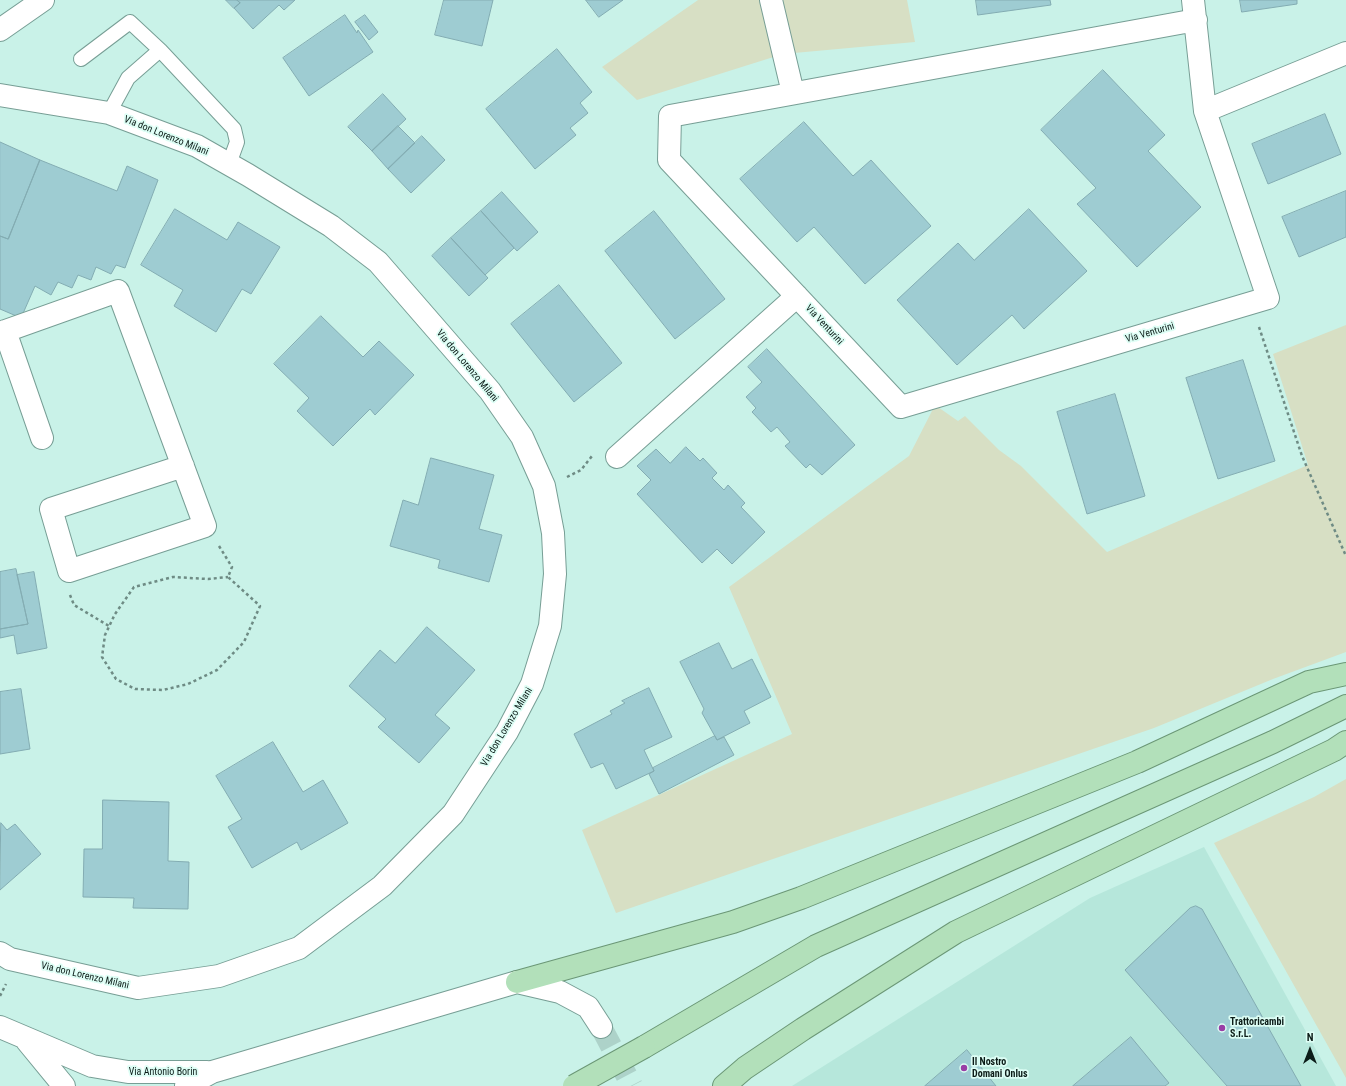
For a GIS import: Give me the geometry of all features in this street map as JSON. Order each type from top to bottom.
[{"type":"highway","points":[[517,982],[733,922],[801,898],[1136,762],[1309,682],[1346,674]]},
{"type":"highway","points":[[574,1086],[644,1047],[816,946],[1274,742],[1346,706]]},
{"type":"highway","points":[[724,1086],[745,1068],[803,1029],[956,932],[1334,750],[1346,742]]},
{"type":"street","points":[[0,30],[43,0]]},
{"type":"street","points":[[771,0],[793,93]]},
{"type":"street","name":"Via Venturini","points":[[1194,10],[1205,111],[1260,300],[901,407],[669,160],[670,116],[793,93],[1194,10]]},
{"type":"street","points":[[1205,111],[1346,53]]},
{"type":"street","name":"Via don Lorenzo Milani","points":[[0,95],[109,113],[197,146],[331,226],[378,262],[490,391],[522,437],[544,486],[553,533],[555,574],[550,626],[532,684],[507,732],[453,814],[382,886],[299,948],[219,976],[138,988],[17,960],[0,953]]},
{"type":"street","points":[[42,438],[3,332],[118,291],[183,466],[205,526],[69,571],[51,510],[183,466]]},
{"type":"street","name":"Via Venturini","points":[[617,457],[797,296]]},
{"type":"street","points":[[186,1086],[212,1072],[517,982],[560,992],[588,1007],[601,1027]]},
{"type":"street","name":"Via Antonio Borin","points":[[0,1026],[92,1066],[128,1072],[212,1072]]},
{"type":"street","name":"Via Antonio Borin","points":[[25,1038],[64,1086]]},
{"type":"lane","points":[[81,59],[130,22],[160,50],[234,129],[237,142],[229,164]]},
{"type":"lane","points":[[109,113],[128,78],[160,50]]},
{"type":"path","points":[[1260,300],[1302,456],[1346,556]]},
{"type":"path","points":[[544,486],[581,470],[594,454],[617,457]]},
{"type":"path","points":[[205,526],[232,567],[228,578]]},
{"type":"path","points":[[69,571],[67,585],[74,605],[109,626]]},
{"type":"path","points":[[173,578],[228,578],[260,606],[244,642],[217,670],[188,684],[163,690],[135,689],[116,679],[102,657],[105,635],[115,614],[134,587],[173,578]]},
{"type":"shaded area","points":[[698,0],[907,0],[915,42],[783,54],[637,100],[602,67]]},
{"type":"shaded area","points":[[1346,325],[1346,652],[1273,679],[1154,728],[616,913],[582,830],[792,734],[729,587],[909,456],[935,405],[958,421],[965,416],[999,450],[1021,466],[1107,552],[1308,465],[1273,354]]},
{"type":"shaded area","points":[[1346,779],[1346,1078],[1214,843],[1314,797]]},
{"type":"shaded area","points":[[1204,847],[1336,1086],[792,1086],[1090,898]]},
{"type":"building","points":[[226,0],[237,0],[240,3],[234,8]]},
{"type":"building","points":[[237,0],[295,0],[284,10],[279,5],[253,29],[234,8],[240,3]]},
{"type":"building","points":[[444,0],[493,0],[482,46],[435,35]]},
{"type":"building","points":[[586,0],[623,0],[599,17]]},
{"type":"building","points":[[976,0],[1050,0],[1051,5],[978,15]]},
{"type":"building","points":[[1240,0],[1297,0],[1297,4],[1242,12]]},
{"type":"building","points":[[345,15],[357,33],[358,30],[373,52],[309,96],[283,58]]},
{"type":"building","points":[[365,15],[378,32],[369,40],[355,22]]},
{"type":"building","points":[[557,49],[592,92],[580,103],[588,113],[570,128],[576,135],[535,169],[486,109]]},
{"type":"building","points":[[1103,70],[1165,135],[1148,151],[1201,207],[1137,267],[1077,204],[1096,188],[1041,130]]},
{"type":"building","points":[[383,94],[406,119],[372,151],[348,127]]},
{"type":"building","points":[[1325,114],[1341,154],[1268,184],[1252,144]]},
{"type":"building","points":[[804,122],[853,176],[871,160],[931,226],[865,284],[814,227],[797,242],[740,179]]},
{"type":"building","points":[[398,126],[415,143],[388,169],[372,151]]},
{"type":"building","points":[[422,136],[445,160],[411,193],[388,169]]},
{"type":"building","points":[[0,142],[40,160],[8,239],[0,236]]},
{"type":"building","points":[[40,160],[117,191],[127,166],[158,180],[125,268],[116,265],[111,274],[96,267],[91,280],[78,275],[72,288],[58,282],[51,295],[35,286],[21,318],[0,309],[0,236],[8,239]]},
{"type":"building","points":[[1346,191],[1346,237],[1299,257],[1282,217]]},
{"type":"building","points":[[502,192],[538,232],[517,251],[481,211]]},
{"type":"building","points":[[175,209],[227,240],[238,222],[280,247],[251,294],[242,289],[216,332],[174,306],[183,290],[141,265]]},
{"type":"building","points":[[1029,209],[1087,271],[1024,329],[1012,315],[957,365],[897,300],[958,243],[974,260]]},
{"type":"building","points":[[481,211],[514,248],[485,275],[451,238]]},
{"type":"building","points":[[654,211],[725,299],[675,339],[605,251]]},
{"type":"building","points":[[451,238],[488,278],[469,296],[432,256]]},
{"type":"building","points":[[559,285],[622,363],[574,402],[511,324]]},
{"type":"building","points":[[321,316],[363,357],[379,341],[414,375],[375,415],[370,409],[333,446],[297,411],[309,398],[274,364]]},
{"type":"building","points":[[767,349],[855,445],[822,475],[810,464],[806,468],[785,446],[790,442],[777,427],[771,432],[752,412],[756,408],[746,397],[762,382],[748,367]]},
{"type":"building","points":[[1243,360],[1275,461],[1218,479],[1186,378]]},
{"type":"building","points":[[1115,394],[1145,496],[1087,514],[1057,412]]},
{"type":"building","points":[[686,447],[700,461],[703,458],[717,473],[712,478],[724,490],[728,485],[745,503],[741,507],[765,532],[732,564],[717,549],[702,563],[637,494],[651,480],[637,466],[656,449],[670,463]]},
{"type":"building","points":[[431,458],[494,475],[479,529],[502,535],[489,582],[438,568],[440,560],[390,546],[403,500],[418,505]]},
{"type":"building","points":[[16,569],[28,624],[0,629],[0,572]]},
{"type":"building","points":[[34,572],[47,648],[17,654],[14,635],[0,638],[0,629],[28,624],[17,575]]},
{"type":"building","points":[[427,627],[475,670],[435,715],[450,728],[419,763],[378,727],[386,719],[349,686],[380,650],[395,663]]},
{"type":"building","points":[[719,643],[732,669],[752,659],[771,697],[744,711],[750,723],[717,740],[702,713],[704,709],[680,662]]},
{"type":"building","points":[[649,688],[672,737],[644,750],[654,771],[616,789],[603,763],[591,768],[574,734],[612,714],[610,711],[625,703],[622,701]]},
{"type":"building","points":[[21,689],[30,749],[0,754],[0,692]]},
{"type":"building","points":[[715,736],[717,740],[724,737],[734,755],[659,794],[649,774],[654,771],[653,768]]},
{"type":"building","points":[[273,742],[303,792],[323,780],[348,823],[301,850],[297,842],[252,868],[228,827],[242,819],[216,776]]},
{"type":"building","points":[[103,800],[169,802],[168,861],[189,862],[188,909],[133,908],[134,898],[83,897],[84,849],[102,849]]},
{"type":"building","points":[[1,823],[7,830],[15,824],[41,854],[0,890]]},
{"type":"building","name":"Trattoricambi S.r.L.","points":[[1196,906],[1202,909],[1301,1086],[1227,1086],[1125,970],[1190,908]]},
{"type":"building","points":[[1131,1037],[1169,1083],[1165,1086],[1073,1086]]},
{"type":"building","name":"Il Nostro Domani Onlus","points":[[967,1050],[996,1086],[925,1086]]},
{"type":"tunnel","points":[[601,1027],[632,1086]]},
{"type":"place","name":"Trattoricambi S.r.L.","points":[[1222,1028]]},
{"type":"place","name":"Il Nostro Domani Onlus","points":[[964,1068]]}]
